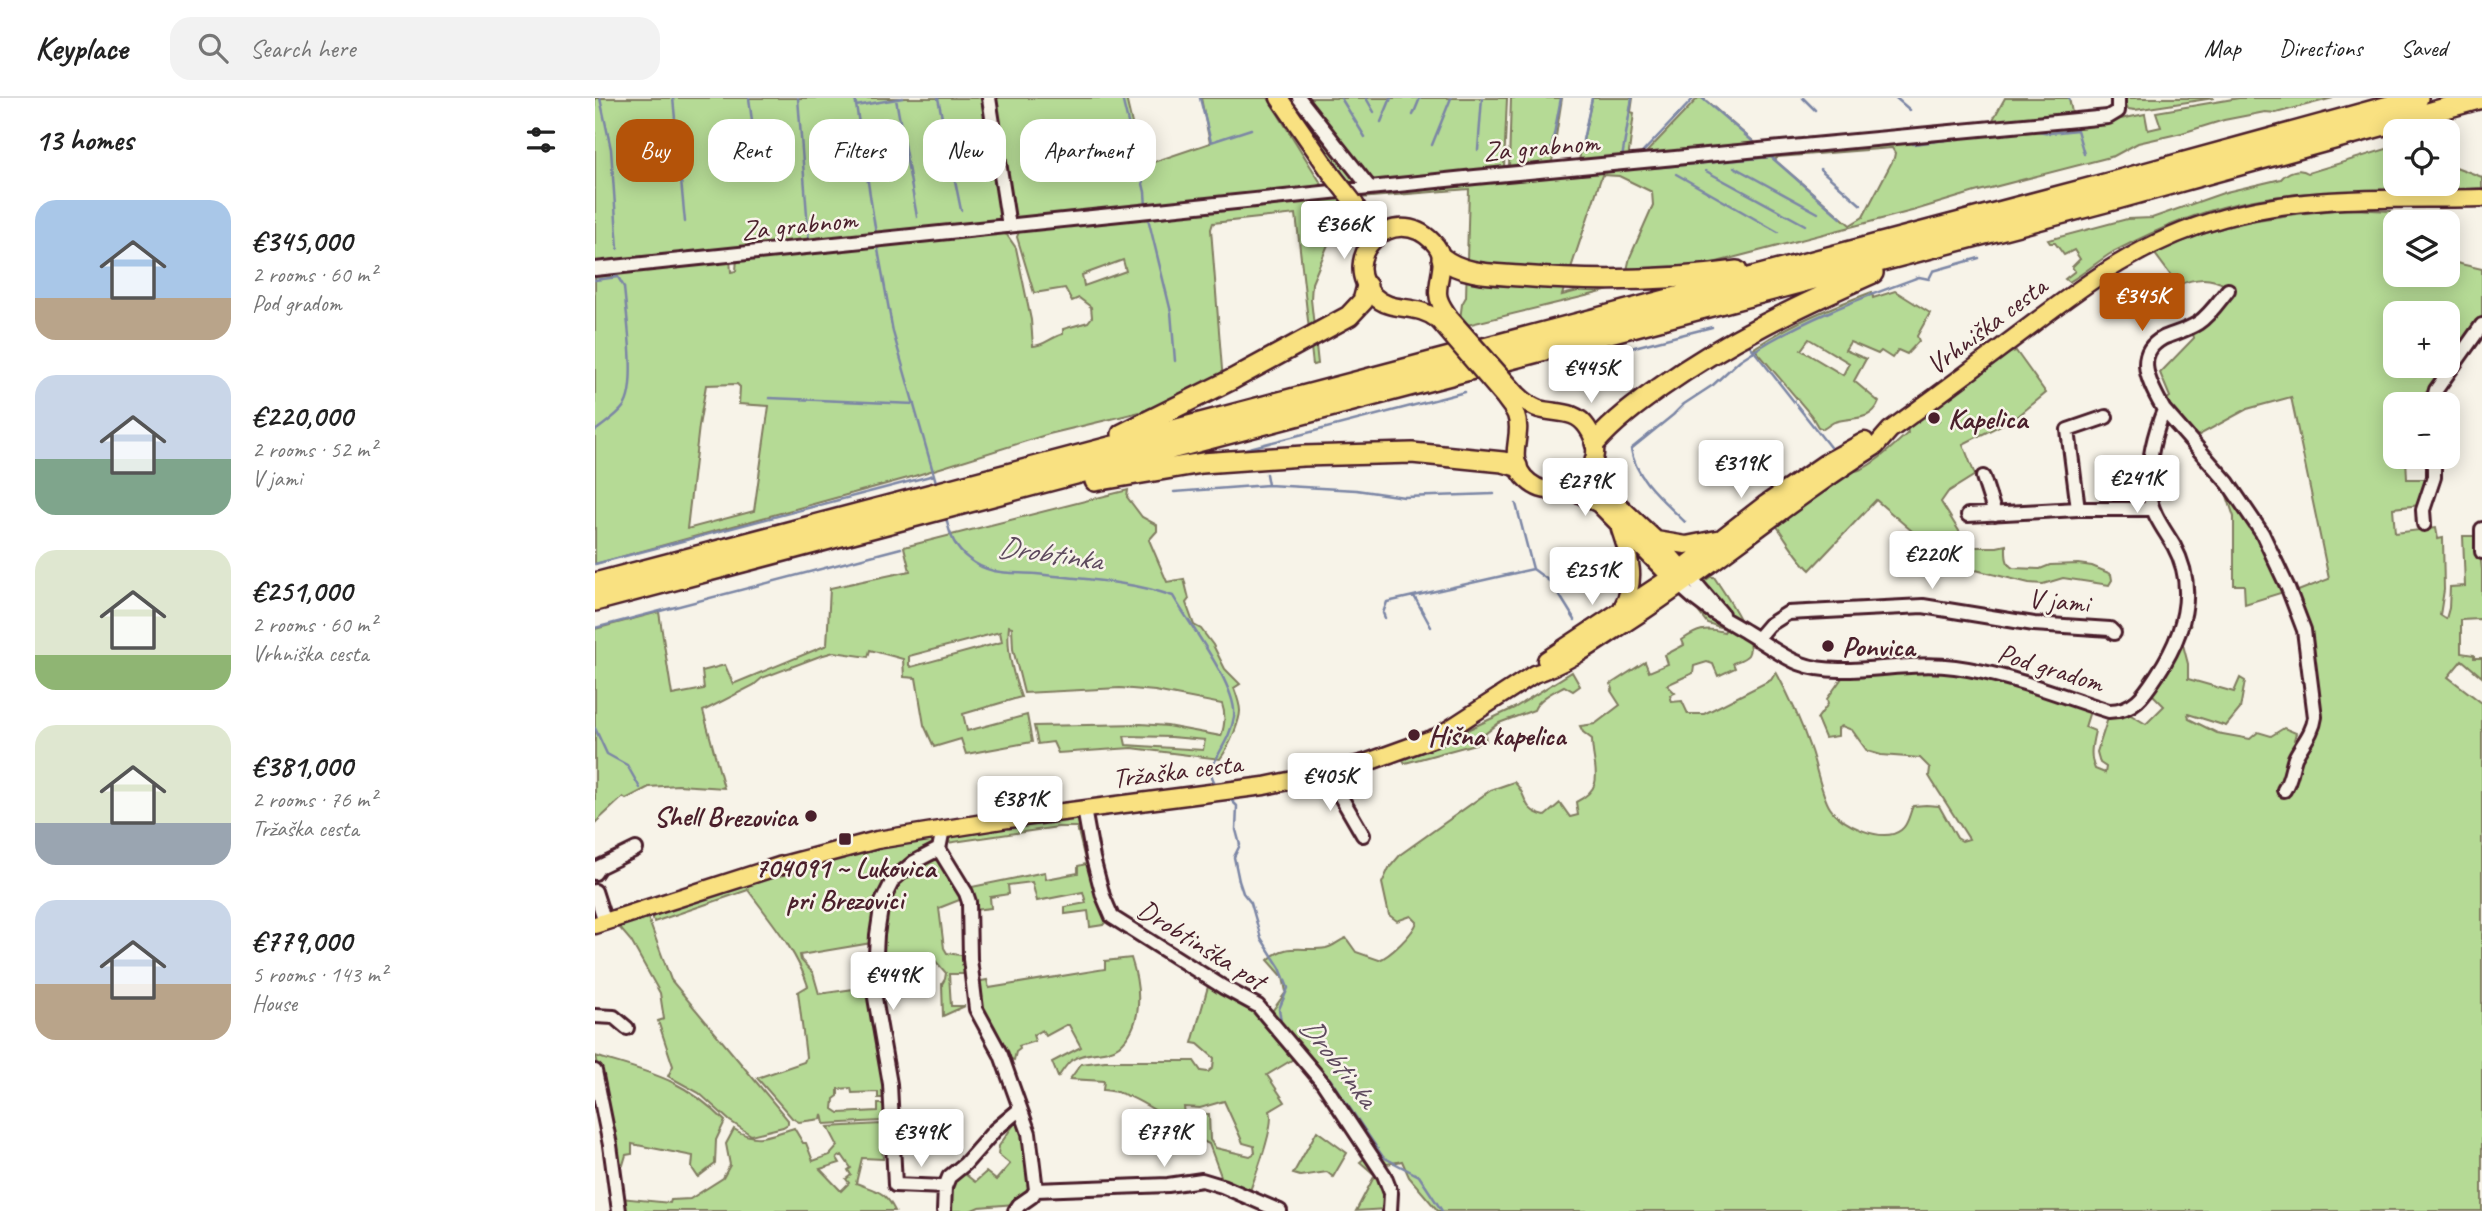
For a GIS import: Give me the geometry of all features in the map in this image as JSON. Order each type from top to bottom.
[{"type":"highway","points":[[595,583],[2418,98]]},
{"type":"highway","points":[[595,601],[1927,250],[2482,98]]},
{"type":"highway","points":[[1594,453],[1608,428],[1688,368],[1735,339],[1801,305],[1927,250]]},
{"type":"highway","points":[[1440,253],[1455,267],[1484,273],[1580,281],[1681,277],[1811,261]]},
{"type":"highway","points":[[1073,456],[1160,416],[1349,316],[1363,301],[1367,286]]},
{"type":"highway","points":[[974,501],[1202,463],[1412,453],[1503,462],[1517,466]]},
{"type":"main road","points":[[1279,98],[1357,208],[1371,242]]},
{"type":"main road","name":"Vrhniška cesta","points":[[1534,674],[1541,663],[1621,610],[1681,578],[1719,539],[1862,448],[1870,437],[1889,430],[2091,279],[2137,251],[2180,232],[2225,217],[2279,206],[2324,202],[2482,198]]},
{"type":"main road","points":[[1357,208],[1387,230]]},
{"type":"main road","points":[[1444,318],[1416,308],[1397,307],[1374,296],[1362,274],[1362,260],[1377,235],[1399,227],[1413,228],[1425,234],[1440,253],[1438,292],[1444,318],[1510,395],[1538,409],[1563,411],[1576,416],[1586,425],[1598,479],[1608,495],[1656,540],[1681,578]]},
{"type":"main road","points":[[1510,395],[1518,428],[1515,452],[1517,466],[1533,484],[1556,491],[1568,488],[1587,474],[1594,453]]},
{"type":"main road","name":"Vrhniška cesta","points":[[1534,674],[1549,669],[1603,638],[1829,469]]},
{"type":"main road","points":[[1568,488],[1599,504],[1681,578]]},
{"type":"main road","points":[[1619,524],[1632,573],[1629,594],[1621,610]]},
{"type":"main road","points":[[1656,540],[1686,545],[1719,539]]},
{"type":"main road","name":"Tržaška cesta","points":[[600,924],[779,866],[877,840],[1264,786],[1366,763],[1437,737],[1534,674]]},
{"type":"street","points":[[989,98],[1009,226]]},
{"type":"street","points":[[1299,98],[1370,188]]},
{"type":"street","name":"Za grabnom","points":[[595,269],[1475,177],[2108,117],[2117,111],[2118,98]]},
{"type":"street","points":[[2228,290],[2200,321],[2161,339],[2148,352],[2145,365],[2164,410],[2228,483],[2262,533],[2300,618],[2306,642],[2315,717],[2313,728],[2294,761],[2289,783],[2284,790]]},
{"type":"street","points":[[2435,392],[2482,325]]},
{"type":"street","name":"Pod gradom","points":[[1681,578],[1703,608],[1757,639],[1780,656],[1811,667],[1843,670],[1918,665],[1951,666],[1983,671],[2109,710],[2127,709],[2138,702],[2160,671],[2173,649],[2186,611],[2187,591],[2183,568],[2152,509],[2149,494],[2150,456],[2154,434],[2164,410]]},
{"type":"street","points":[[2078,509],[2068,430],[2106,417]]},
{"type":"street","points":[[2424,524],[2423,510],[2434,469]]},
{"type":"street","points":[[1983,477],[1995,514]]},
{"type":"street","points":[[1968,515],[2078,509],[2152,509]]},
{"type":"street","points":[[2482,528],[2482,552]]},
{"type":"street","name":"V jami","points":[[1757,639],[1769,625],[1789,613],[1923,606],[2034,624],[2110,629],[2114,633]]},
{"type":"street","points":[[1327,773],[1363,835]]},
{"type":"street","name":"Drobtinška pot","points":[[1084,809],[1093,858],[1103,896],[1112,917],[1258,1006],[1324,1083],[1384,1175],[1391,1193],[1390,1211]]},
{"type":"street","points":[[943,829],[939,849],[966,893],[968,902],[970,959],[976,1010],[1001,1055],[1029,1133],[1036,1189],[1015,1211]]},
{"type":"street","points":[[595,873],[599,867],[636,849]]},
{"type":"street","points":[[939,849],[914,862],[893,880],[883,902],[877,935],[874,992],[890,1084],[895,1185],[945,1188]]},
{"type":"street","name":"Tržaška cesta","points":[[595,891],[600,924]]},
{"type":"street","points":[[595,1016],[614,1017],[627,1028]]},
{"type":"street","points":[[595,1071],[610,1145],[619,1211]]},
{"type":"street","points":[[944,1211],[945,1188],[949,1177],[965,1164],[995,1129],[1020,1109]]},
{"type":"street","points":[[1036,1189],[1168,1185],[1202,1180],[1280,1211]]},
{"type":"green space","points":[[595,98],[987,98],[990,119],[923,119],[923,182],[999,182],[1003,212],[996,225],[595,265]]},
{"type":"green space","points":[[993,98],[1126,98],[1131,119],[1020,119],[1020,182],[1156,182],[1156,161],[1210,143],[1201,98],[1268,98],[1324,188],[1018,220],[1012,216],[1006,179],[1006,119],[996,119]]},
{"type":"green space","points":[[1272,98],[1507,98],[1504,167],[1499,172],[1332,188]]},
{"type":"green space","points":[[1511,98],[1562,98],[1551,168],[1512,171],[1509,167]]},
{"type":"green space","points":[[1592,98],[1633,98],[1631,112],[1634,113],[1628,160],[1578,165]]},
{"type":"green space","points":[[1698,98],[1703,98],[1760,147],[1641,158]]},
{"type":"green space","points":[[2005,98],[2069,98],[2073,117],[1991,123]]},
{"type":"green space","points":[[2124,98],[2214,98],[2135,110],[2128,109]]},
{"type":"green space","points":[[2239,98],[2333,98],[2276,113],[2265,112],[2224,120],[2138,143],[2114,156],[1912,211],[1459,327],[1462,304],[1466,297],[1469,189],[1347,199],[1312,283],[1311,299],[1318,364],[1313,365],[1296,214],[1213,223],[1211,229],[1223,382],[1140,412],[1049,434],[908,478],[595,564],[595,272],[730,259],[731,272],[736,271],[737,258],[997,231],[1007,235],[1016,248],[1031,320],[1033,346],[1037,346],[1063,334],[1063,329],[1088,322],[1092,317],[1091,307],[1079,298],[1072,301],[1065,288],[1034,293],[1017,237],[1020,229],[2111,121],[2145,114],[2148,130],[2161,127],[2156,112]],"holes":[[[1892,148],[1895,153],[1863,217],[1850,225],[1775,160],[1778,157]],[[1602,175],[1619,176],[1652,192],[1653,205],[1630,257],[1625,279],[1562,295]],[[1123,260],[1126,271],[1084,286],[1082,275]],[[737,384],[740,387],[739,404],[769,406],[754,511],[687,529],[706,385]]]},
{"type":"green space","points":[[2383,150],[2383,191],[2295,194],[2222,207],[2131,243],[2069,282],[2065,279],[2075,271],[2072,267],[2080,259],[2074,250],[2064,255],[2055,243],[2048,240],[2127,219],[2152,218],[2226,192],[2281,179],[2293,171],[2308,173]]},
{"type":"green space","points":[[2460,169],[2482,177],[2482,188],[2460,189]]},
{"type":"green space","points":[[2350,209],[2383,211],[2383,287],[2460,287],[2460,264],[2482,269],[2482,317],[2460,347],[2460,301],[2383,301],[2383,378],[2440,378],[2426,392],[2383,392],[2383,469],[2407,469],[2407,479],[2431,479],[2421,505],[2393,508],[2395,533],[2436,528],[2438,539],[2443,538],[2444,590],[2440,615],[2446,619],[2450,587],[2465,586],[2463,536],[2478,536],[2482,570],[2482,622],[2480,619],[2461,620],[2461,653],[2482,658],[2482,677],[2462,660],[2448,677],[2482,703],[2482,1211],[1438,1211],[1409,1177],[1402,1161],[1383,1165],[1270,1014],[1286,992],[1283,977],[1268,960],[1288,949],[1326,948],[1346,938],[1356,952],[1379,960],[1389,954],[1406,938],[1417,922],[1411,916],[1397,921],[1389,915],[1382,883],[1389,868],[1401,854],[1491,790],[1514,782],[1528,806],[1537,813],[1545,816],[1560,803],[1570,817],[1578,815],[1576,802],[1592,789],[1596,775],[1592,739],[1580,726],[1595,724],[1620,705],[1611,691],[1611,684],[1645,662],[1649,672],[1668,664],[1665,655],[1684,645],[1682,640],[1693,633],[1707,629],[1724,632],[1726,629],[1707,623],[1686,596],[1710,577],[1714,577],[1744,627],[1750,648],[1748,655],[1733,663],[1735,668],[1718,676],[1713,664],[1707,662],[1694,666],[1693,673],[1667,685],[1675,693],[1670,695],[1672,702],[1682,701],[1688,714],[1704,714],[1771,680],[1776,672],[1804,731],[1827,803],[1843,821],[1863,831],[1893,834],[1906,825],[1913,806],[1926,805],[1939,806],[1957,838],[1962,841],[1969,839],[1929,776],[1930,768],[1920,758],[1881,755],[1867,751],[1852,730],[1842,726],[1838,728],[1838,736],[1825,738],[1817,719],[1842,678],[1850,674],[1916,669],[1978,674],[2091,708],[2085,727],[2095,731],[2092,755],[2095,769],[2105,773],[2106,767],[2100,763],[2097,752],[2109,715],[2129,714],[2146,724],[2164,706],[2150,692],[2182,628],[2190,626],[2182,641],[2188,664],[2188,679],[2234,692],[2240,678],[2245,681],[2240,709],[2226,726],[2188,714],[2189,719],[2217,733],[2250,739],[2258,732],[2271,736],[2284,728],[2296,733],[2294,740],[2300,746],[2293,771],[2315,729],[2293,593],[2329,579],[2291,397],[2247,409],[2192,439],[2163,402],[2170,397],[2160,373],[2194,338],[2192,329],[2226,286],[2202,279],[2178,285],[2155,254],[2202,234],[2275,217]]},
{"type":"green space","points":[[1895,291],[1930,313],[1917,336],[1919,341],[1907,354],[1898,350],[1892,358],[1881,351],[1878,354],[1850,342],[1845,350],[1866,359],[1854,381],[1879,402],[1867,415],[1836,422],[1823,429],[1818,427],[1811,415],[1754,348],[1826,310],[1872,292],[1873,298]],"holes":[[[1809,339],[1849,363],[1843,375],[1801,350]]]},
{"type":"green space","points":[[2016,351],[2046,393],[2017,417],[1963,444],[1975,475],[1948,492],[1941,502],[1969,547],[2006,545],[2007,561],[2013,568],[2040,569],[2050,565],[2078,564],[2092,566],[2111,574],[2109,585],[2063,578],[2043,584],[2029,583],[1955,565],[1876,500],[1810,570],[1776,525],[1851,468],[1854,471],[1860,470],[1874,462],[1908,433],[1907,427],[1925,414],[1934,424],[1939,420],[1933,410],[2009,353]]},
{"type":"green space","points":[[2229,488],[2287,591],[2245,604],[2244,585],[2234,585],[2234,517],[2225,490]]},
{"type":"green space","points":[[1128,490],[1127,497],[1142,517],[1157,525],[1157,531],[1149,540],[1167,582],[1184,579],[1189,599],[1186,603],[1194,625],[1201,629],[1225,669],[1240,684],[1234,688],[1240,715],[1225,753],[1220,759],[1132,748],[1058,753],[1053,742],[1038,744],[1034,726],[1141,724],[1221,736],[1224,712],[1222,704],[1155,691],[1120,688],[1024,693],[1013,649],[1012,627],[1009,626],[1011,662],[1021,697],[963,714],[967,731],[1027,715],[1032,742],[966,754],[961,739],[934,747],[924,725],[916,678],[904,677],[903,659],[870,650],[868,657],[834,652],[762,678],[754,685],[703,711],[724,788],[678,785],[649,787],[626,799],[623,797],[595,823],[595,629],[659,612],[672,695],[704,689],[702,671],[725,665],[733,684],[827,645],[830,588],[910,571],[904,547]],"holes":[[[1000,632],[1002,642],[911,667],[909,665],[909,656]],[[1124,736],[1171,737],[1205,740],[1203,750],[1126,745]]]},
{"type":"green space","points":[[1572,672],[1580,686],[1573,691],[1564,686],[1542,699],[1534,710],[1499,723],[1485,734],[1486,741],[1405,763],[1403,760],[1514,708]]},
{"type":"green space","points":[[1076,817],[1080,820],[1108,919],[1103,925],[1090,927],[1088,911],[1065,914],[1065,907],[1086,903],[1083,892],[1037,901],[1032,882],[1008,885],[1009,894],[990,897],[991,908],[974,910],[967,888],[1045,872],[1046,879],[1078,873],[1078,866],[1086,864],[1077,827],[1058,827],[947,843],[951,835]]},
{"type":"green space","points":[[934,837],[936,841],[927,850],[901,866],[871,943],[800,955],[801,960],[813,973],[819,994],[868,987],[885,1098],[878,1098],[878,1092],[852,1093],[851,1088],[838,1089],[833,1109],[839,1113],[878,1111],[878,1104],[886,1104],[886,1117],[881,1121],[824,1124],[822,1114],[821,1119],[799,1122],[792,1118],[757,1078],[804,1062],[806,1057],[798,992],[808,986],[797,960],[774,924],[748,890],[654,922],[652,916],[654,913],[793,870]]},
{"type":"green space","points":[[934,856],[939,858],[962,899],[939,908],[944,948],[947,953],[967,956],[968,974],[949,974],[951,1006],[965,1006],[943,1016],[942,984],[946,973],[933,958],[918,964],[915,981],[879,985],[881,932],[891,891],[904,873]]},
{"type":"green space","points":[[643,916],[648,918],[671,980],[788,1120],[788,1124],[751,1135],[730,1121],[699,1093],[668,1076],[673,1066],[658,1021],[664,1019],[660,993],[631,941],[618,926]]},
{"type":"green space","points":[[1131,958],[1137,980],[1137,1016],[1127,1037],[1119,1046],[1072,1060],[1058,1077],[1052,1062],[1081,1047],[1069,1025],[1066,1025],[1046,1036],[1042,1030],[1033,1035],[1035,1041],[1019,1046],[1014,1060],[1008,1058],[983,1014],[976,982],[987,980],[989,988],[1105,969],[1105,961]]},
{"type":"green space","points":[[1209,983],[1257,1009],[1295,1058],[1267,1075],[1285,1102],[1270,1111],[1267,1140],[1248,1196],[1224,1184],[1209,1144],[1170,1125],[1168,1118],[1137,1100],[1103,1090],[1104,1081],[1070,1079],[1081,1064],[1105,1061],[1194,1061],[1201,1071],[1208,1072],[1213,1068],[1214,1058],[1198,1044],[1192,1043]],"holes":[[[1224,1101],[1243,1143],[1254,1146],[1255,1153],[1250,1156],[1216,1148],[1210,1140],[1209,1114],[1185,1114],[1184,1107],[1200,1108]]]},
{"type":"green space","points":[[595,1056],[633,1067],[680,1086],[725,1121],[716,1140],[715,1164],[698,1177],[692,1168],[693,1156],[632,1144],[632,1154],[626,1155],[623,1165],[617,1161]]},
{"type":"green space","points":[[1017,1120],[1024,1131],[1030,1190],[1015,1204],[979,1207],[970,1211],[946,1211],[949,1187],[961,1171],[975,1182],[986,1172],[996,1180],[1010,1164],[998,1154],[999,1146]]},
{"type":"green space","points":[[881,1124],[883,1159],[862,1158],[856,1183],[883,1195],[895,1211],[622,1211],[621,1198],[670,1203],[671,1200],[690,1199],[723,1178],[730,1165],[726,1144],[734,1129],[756,1137],[794,1128],[803,1143],[806,1143],[813,1161],[830,1155],[838,1146],[828,1127]],"holes":[[[842,1155],[851,1168],[848,1170],[851,1175],[846,1179],[849,1183],[841,1191],[820,1169],[840,1163],[837,1158]]]},
{"type":"green space","points":[[1317,1131],[1347,1153],[1333,1177],[1327,1172],[1300,1176],[1293,1174]]},
{"type":"green space","points":[[1366,1157],[1379,1173],[1386,1209],[1356,1211],[1375,1175],[1360,1162]]},
{"type":"waterway","points":[[600,98],[611,149],[618,249]]},
{"type":"waterway","points":[[673,98],[685,222]]},
{"type":"waterway","points":[[749,98],[752,119]]},
{"type":"waterway","points":[[798,98],[809,241]]},
{"type":"waterway","name":"Drobtinka","points":[[855,98],[876,234]]},
{"type":"waterway","points":[[856,106],[903,98]]},
{"type":"waterway","points":[[938,98],[961,210]]},
{"type":"waterway","points":[[1122,98],[1145,192],[1146,207]]},
{"type":"waterway","points":[[1200,98],[1211,142],[1251,129]]},
{"type":"waterway","points":[[1341,98],[1365,137]]},
{"type":"waterway","points":[[1366,98],[1374,112]]},
{"type":"waterway","points":[[1381,122],[1391,98]]},
{"type":"waterway","points":[[1413,115],[1420,98]]},
{"type":"waterway","points":[[1432,145],[1451,98]]},
{"type":"waterway","points":[[1478,150],[1482,98]]},
{"type":"waterway","points":[[1551,150],[1561,98]]},
{"type":"waterway","points":[[1583,140],[1592,98]]},
{"type":"waterway","points":[[1622,158],[1632,98]]},
{"type":"waterway","points":[[1642,153],[1694,98]]},
{"type":"waterway","points":[[1702,98],[1757,145]]},
{"type":"waterway","points":[[1803,98],[1815,110]]},
{"type":"waterway","points":[[1896,98],[1910,110]]},
{"type":"waterway","points":[[896,99],[917,217]]},
{"type":"waterway","points":[[2032,130],[2050,133],[2077,130],[2084,154]]},
{"type":"waterway","points":[[1912,139],[1913,144],[2012,132]]},
{"type":"waterway","points":[[1770,156],[1841,218]]},
{"type":"waterway","points":[[1650,168],[1771,157]]},
{"type":"waterway","points":[[1734,167],[1818,213]]},
{"type":"waterway","points":[[1820,169],[1861,205]]},
{"type":"waterway","points":[[1706,171],[1805,225]]},
{"type":"waterway","points":[[1676,174],[1778,232]]},
{"type":"waterway","points":[[1147,214],[1171,312],[1175,361]]},
{"type":"waterway","name":"Drobtinka","points":[[877,244],[893,332],[936,482]]},
{"type":"waterway","points":[[1748,343],[1754,351],[1794,328],[1876,293],[1919,277],[1929,279],[1933,271],[1979,258]]},
{"type":"waterway","points":[[595,280],[618,277],[624,287],[631,366],[628,396],[624,406],[595,431]]},
{"type":"waterway","points":[[1584,360],[1712,327]]},
{"type":"waterway","points":[[1685,522],[1645,480],[1631,449],[1684,404],[1713,385],[1754,351],[1833,451]]},
{"type":"waterway","points":[[1238,451],[1465,392]]},
{"type":"waterway","points":[[769,398],[915,404]]},
{"type":"waterway","points":[[1266,474],[1268,485],[1356,490],[1404,497],[1494,494]]},
{"type":"waterway","points":[[595,564],[934,475]]},
{"type":"waterway","points":[[1174,492],[1268,485]]},
{"type":"waterway","points":[[1516,504],[1533,569],[1552,583],[1575,620]]},
{"type":"waterway","name":"Drobtinka","points":[[946,518],[951,536],[960,551],[985,568],[1001,572],[1123,584],[1173,596],[1221,673],[1233,704],[1234,717],[1230,732],[1210,772],[1215,784]]},
{"type":"waterway","points":[[595,628],[901,548]]},
{"type":"waterway","points":[[1385,618],[1383,613],[1387,602],[1533,569]]},
{"type":"waterway","points":[[1414,596],[1431,627]]},
{"type":"waterway","points":[[595,728],[607,754],[627,765],[640,788]]},
{"type":"waterway","name":"Drobtinka","points":[[1229,798],[1237,806],[1236,830],[1240,845],[1234,857],[1239,881],[1243,893],[1251,903],[1261,938],[1280,968],[1288,988],[1279,1009],[1281,1022],[1330,1079],[1383,1157],[1419,1176],[1442,1211]]},
{"type":"place","name":"Kapelica","points":[[1934,418]]},
{"type":"place","name":"Ponvica","points":[[1828,646]]},
{"type":"place","name":"Hišna kapelica","points":[[1414,735]]},
{"type":"place","name":"Shell Brezovica","points":[[811,816]]},
{"type":"place","name":"704091 ~ Lukovica pri Brezovici","points":[[845,839]]}]
